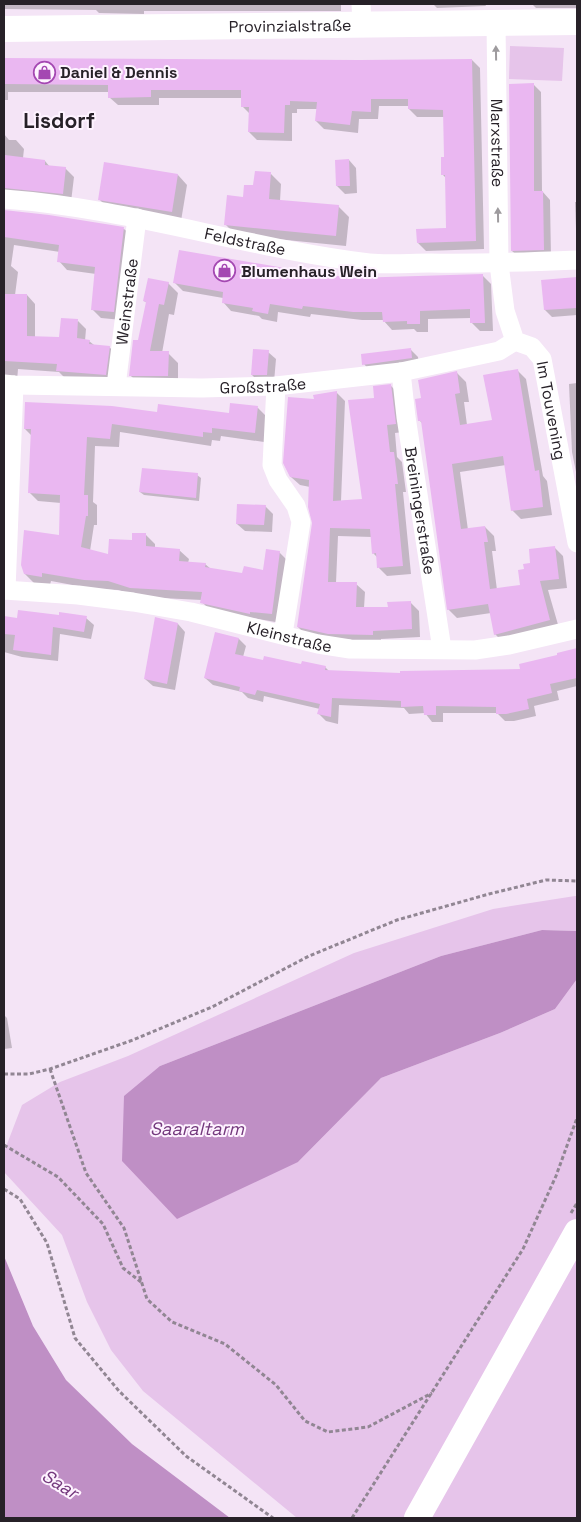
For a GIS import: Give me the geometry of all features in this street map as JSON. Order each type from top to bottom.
[{"type":"main road","name":"Provinzialstraße","points":[[4,29],[361,14],[496,23],[577,22]]},
{"type":"main road","points":[[417,1518],[577,1232]]},
{"type":"street","name":"Marxstraße","points":[[496,23],[499,264]]},
{"type":"street","name":"Feldstraße","points":[[4,199],[57,204],[137,218],[327,257],[372,263],[499,264],[577,260]]},
{"type":"street","name":"Weinstraße","points":[[116,386],[137,218]]},
{"type":"street","points":[[499,264],[504,311],[515,341]]},
{"type":"street","name":"Großstraße","points":[[9,385],[202,388],[276,386],[401,372],[499,351],[515,341]]},
{"type":"street","name":"Im Touvening","points":[[515,341],[532,347],[542,359],[577,543]]},
{"type":"street","name":"Breiningerstraße","points":[[401,372],[406,417],[442,649]]},
{"type":"street","points":[[5,590],[9,385]]},
{"type":"street","points":[[276,386],[272,465],[278,480],[296,506],[301,522],[283,634]]},
{"type":"street","name":"Kleinstraße","points":[[5,590],[78,595],[133,602],[191,612],[318,644],[350,649],[475,650],[509,645],[577,629]]},
{"type":"path","points":[[4,1074],[29,1074],[50,1069],[133,1040],[212,1007],[309,956],[397,920],[546,880],[577,881]]},
{"type":"path","points":[[50,1069],[86,1173],[124,1228],[147,1299],[172,1322],[225,1344],[276,1385],[304,1421],[328,1432],[368,1427],[432,1394]]},
{"type":"path","points":[[352,1518],[523,1249],[556,1176],[577,1118]]},
{"type":"path","points":[[4,1145],[58,1177],[102,1224],[123,1268],[141,1282]]},
{"type":"path","points":[[4,1189],[20,1199],[48,1243],[75,1338],[119,1391],[186,1456],[274,1518]]},
{"type":"shaded area","points":[[510,46],[564,48],[562,81],[509,79]]},
{"type":"shaded area","points":[[577,896],[577,931],[542,930],[441,956],[160,1066],[298,1162],[381,1078],[500,1033],[555,1009],[577,979],[577,1518],[297,1518],[143,1391],[111,1350],[87,1302],[62,1235],[4,1172],[4,1152],[22,1105],[60,1082],[128,1056],[354,953],[493,909]]},
{"type":"water","name":"Saaraltarm","points":[[542,930],[577,931],[577,979],[555,1009],[500,1033],[381,1078],[298,1162],[177,1219],[122,1161],[124,1096],[160,1066],[441,956]]},
{"type":"water","name":"Saar","points":[[4,1256],[33,1326],[66,1380],[132,1444],[230,1518],[4,1518]]},
{"type":"building","points":[[4,58],[472,59],[476,241],[417,243],[416,229],[446,228],[445,175],[441,175],[441,157],[444,157],[443,110],[408,109],[408,99],[371,99],[371,112],[352,111],[350,125],[315,121],[317,102],[290,101],[290,105],[285,105],[284,133],[248,132],[249,107],[241,107],[241,90],[151,90],[151,97],[108,98],[108,85],[4,84]]},
{"type":"building","points":[[534,83],[534,191],[543,191],[544,250],[511,251],[509,84]]},
{"type":"building","points":[[5,155],[45,160],[45,165],[66,167],[63,194],[4,188]]},
{"type":"building","points":[[349,159],[350,186],[336,186],[335,160]]},
{"type":"building","points":[[104,162],[178,174],[172,212],[98,200]]},
{"type":"building","points":[[255,171],[271,172],[269,199],[339,205],[336,236],[224,225],[227,195],[243,197],[244,185],[253,185]]},
{"type":"building","points":[[4,210],[124,227],[114,312],[91,310],[95,267],[57,262],[59,245],[4,237]]},
{"type":"building","points":[[179,250],[353,278],[483,274],[485,323],[470,323],[470,309],[420,311],[420,324],[407,324],[407,321],[383,322],[382,312],[353,312],[303,306],[302,309],[270,304],[268,314],[252,311],[253,308],[222,303],[223,292],[173,283]]},
{"type":"building","points":[[577,277],[577,308],[544,310],[541,280]]},
{"type":"building","points":[[148,278],[169,282],[164,305],[159,304],[150,351],[169,351],[168,376],[129,376],[133,340],[138,340],[146,302],[143,301]]},
{"type":"building","points":[[4,294],[27,294],[27,336],[59,337],[61,318],[78,319],[77,338],[90,340],[89,344],[110,346],[106,375],[56,371],[57,364],[4,361]]},
{"type":"building","points":[[411,348],[412,358],[362,365],[361,354]]},
{"type":"building","points":[[253,349],[269,350],[267,375],[251,375]]},
{"type":"building","points":[[518,369],[535,471],[539,470],[543,507],[511,511],[503,456],[452,464],[461,529],[485,526],[488,542],[484,542],[490,589],[520,585],[518,570],[524,569],[523,564],[530,563],[529,549],[555,546],[559,579],[540,581],[550,620],[494,635],[488,604],[447,610],[421,421],[418,421],[415,399],[421,398],[418,380],[457,371],[460,393],[455,394],[460,425],[492,420],[483,375]]},
{"type":"building","points":[[391,384],[396,424],[387,425],[390,452],[394,452],[398,484],[395,484],[403,566],[377,568],[376,553],[372,554],[370,529],[330,528],[328,582],[357,582],[356,607],[388,607],[387,602],[411,601],[412,629],[373,631],[373,635],[328,634],[297,627],[312,523],[308,507],[309,480],[290,477],[283,463],[288,397],[314,399],[313,395],[337,391],[333,501],[362,499],[348,400],[374,398],[373,386]]},
{"type":"building","points":[[25,402],[112,406],[157,412],[158,404],[229,413],[230,403],[258,406],[255,433],[212,428],[212,433],[203,432],[203,437],[112,424],[110,439],[87,437],[84,495],[88,495],[88,516],[86,516],[81,547],[108,554],[109,539],[132,540],[132,533],[146,533],[146,546],[180,549],[179,561],[206,563],[205,567],[242,573],[244,566],[263,570],[266,549],[280,551],[272,614],[250,612],[250,614],[200,603],[202,592],[130,588],[108,581],[84,580],[42,573],[42,577],[24,574],[21,565],[24,530],[59,535],[60,495],[28,493],[31,429],[24,429]]},
{"type":"building","points":[[142,468],[198,473],[196,498],[139,492]]},
{"type":"building","points":[[237,504],[266,505],[264,525],[236,524]]},
{"type":"building","points":[[18,610],[59,615],[59,612],[87,616],[84,632],[53,627],[51,655],[13,650],[15,635],[4,634],[4,616],[17,618]]},
{"type":"building","points":[[155,617],[178,623],[167,684],[144,679]]},
{"type":"building","points":[[215,632],[239,638],[235,654],[263,660],[264,656],[301,664],[302,661],[326,666],[325,670],[400,673],[400,671],[520,669],[519,664],[577,648],[577,678],[550,684],[552,693],[527,699],[529,709],[506,714],[496,714],[496,707],[436,706],[436,715],[424,715],[423,706],[401,707],[401,701],[332,698],[331,717],[317,714],[320,704],[257,690],[255,695],[239,691],[240,687],[204,678]]},
{"type":"place","name":"Daniel & Dennis","points":[[44,72]]},
{"type":"place","name":"Blumenhaus Wein","points":[[225,271]]},
{"type":"district","name":"Lisdorf","points":[[59,121]]}]
